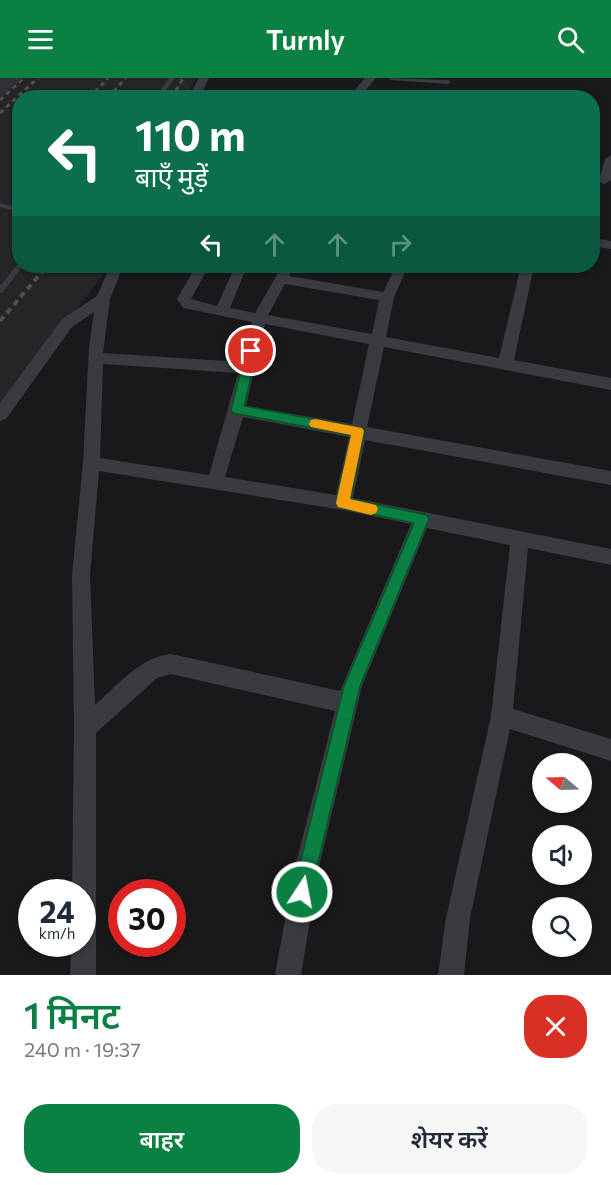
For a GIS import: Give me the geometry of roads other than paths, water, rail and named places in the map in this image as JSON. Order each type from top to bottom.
[{"type":"street","points":[[360,90],[371,78]]},
{"type":"street","points":[[603,179],[611,159]]},
{"type":"street","points":[[83,975],[85,728],[81,575],[91,463],[96,358],[103,299],[113,273]]},
{"type":"street","points":[[198,273],[184,302],[377,341],[611,384]]},
{"type":"street","points":[[222,310],[239,273]]},
{"type":"street","points":[[215,482],[237,410],[260,317],[283,273]]},
{"type":"street","points":[[288,273],[387,297]]},
{"type":"street","points":[[342,503],[387,297],[399,273]]},
{"type":"street","points":[[505,364],[526,273]]},
{"type":"street","points":[[0,415],[67,323],[103,299]]},
{"type":"street","points":[[96,358],[247,368]]},
{"type":"street","points":[[237,410],[611,478]]},
{"type":"street","points":[[91,463],[342,503],[611,557]]},
{"type":"street","points":[[288,975],[306,871],[347,703],[422,519]]},
{"type":"street","points":[[451,975],[458,918],[502,716],[520,539]]},
{"type":"street","points":[[85,728],[150,671],[162,665],[171,664],[347,703]]},
{"type":"street","points":[[502,716],[611,750]]},
{"type":"lane","points":[[391,78],[448,82]]},
{"type":"lane","points":[[0,291],[14,273]]},
{"type":"railway","points":[[0,100],[24,78]]},
{"type":"railway","points":[[25,90],[38,78]]},
{"type":"railway","points":[[97,90],[108,78]]},
{"type":"railway","points":[[115,90],[126,78]]},
{"type":"railway","points":[[176,90],[183,78]]},
{"type":"railway","points":[[0,113],[12,102]]},
{"type":"railway","points":[[0,321],[41,273]]}]
